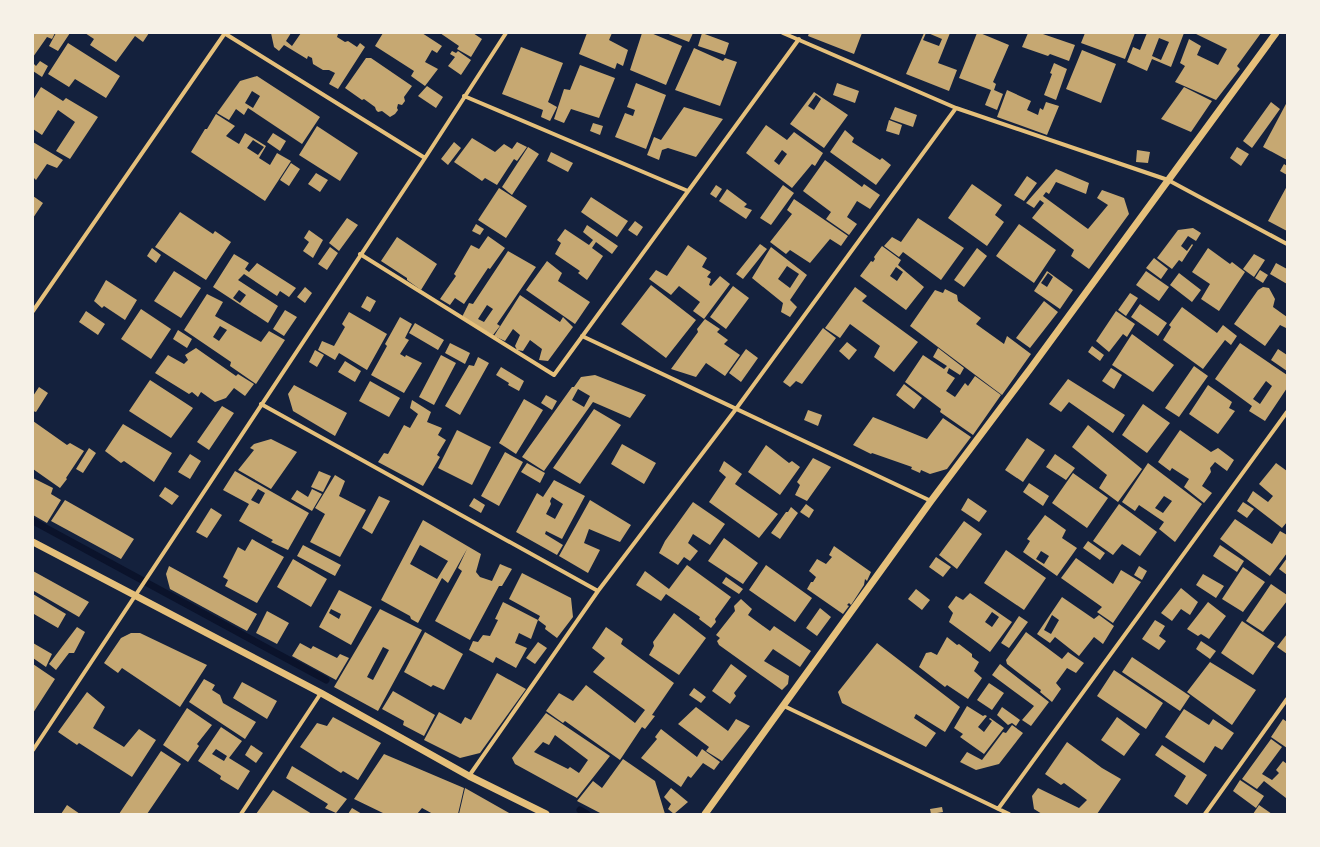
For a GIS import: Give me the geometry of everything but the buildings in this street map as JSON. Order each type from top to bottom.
[{"type":"street","points":[[33,311],[224,33],[425,158]]},
{"type":"street","points":[[33,750],[425,158],[506,33]]},
{"type":"street","points":[[783,33],[956,108],[1168,180],[1287,244]]},
{"type":"street","points":[[704,814],[784,706],[931,501],[1030,369],[1276,33]]},
{"type":"street","points":[[360,254],[554,375],[799,39]]},
{"type":"street","points":[[464,96],[688,191]]},
{"type":"street","points":[[469,776],[598,591],[736,409],[956,108]]},
{"type":"street","points":[[582,336],[931,501]]},
{"type":"street","points":[[261,404],[598,591]]},
{"type":"street","points":[[998,809],[1287,412]]},
{"type":"street","points":[[33,542],[320,693],[469,776],[546,814]]},
{"type":"street","points":[[241,814],[320,693]]},
{"type":"street","points":[[1205,814],[1287,699]]},
{"type":"street","points":[[784,706],[1009,814]]},
{"type":"waterway","points":[[33,521],[326,680]]},
{"type":"waterway","points":[[580,810],[587,814]]}]
